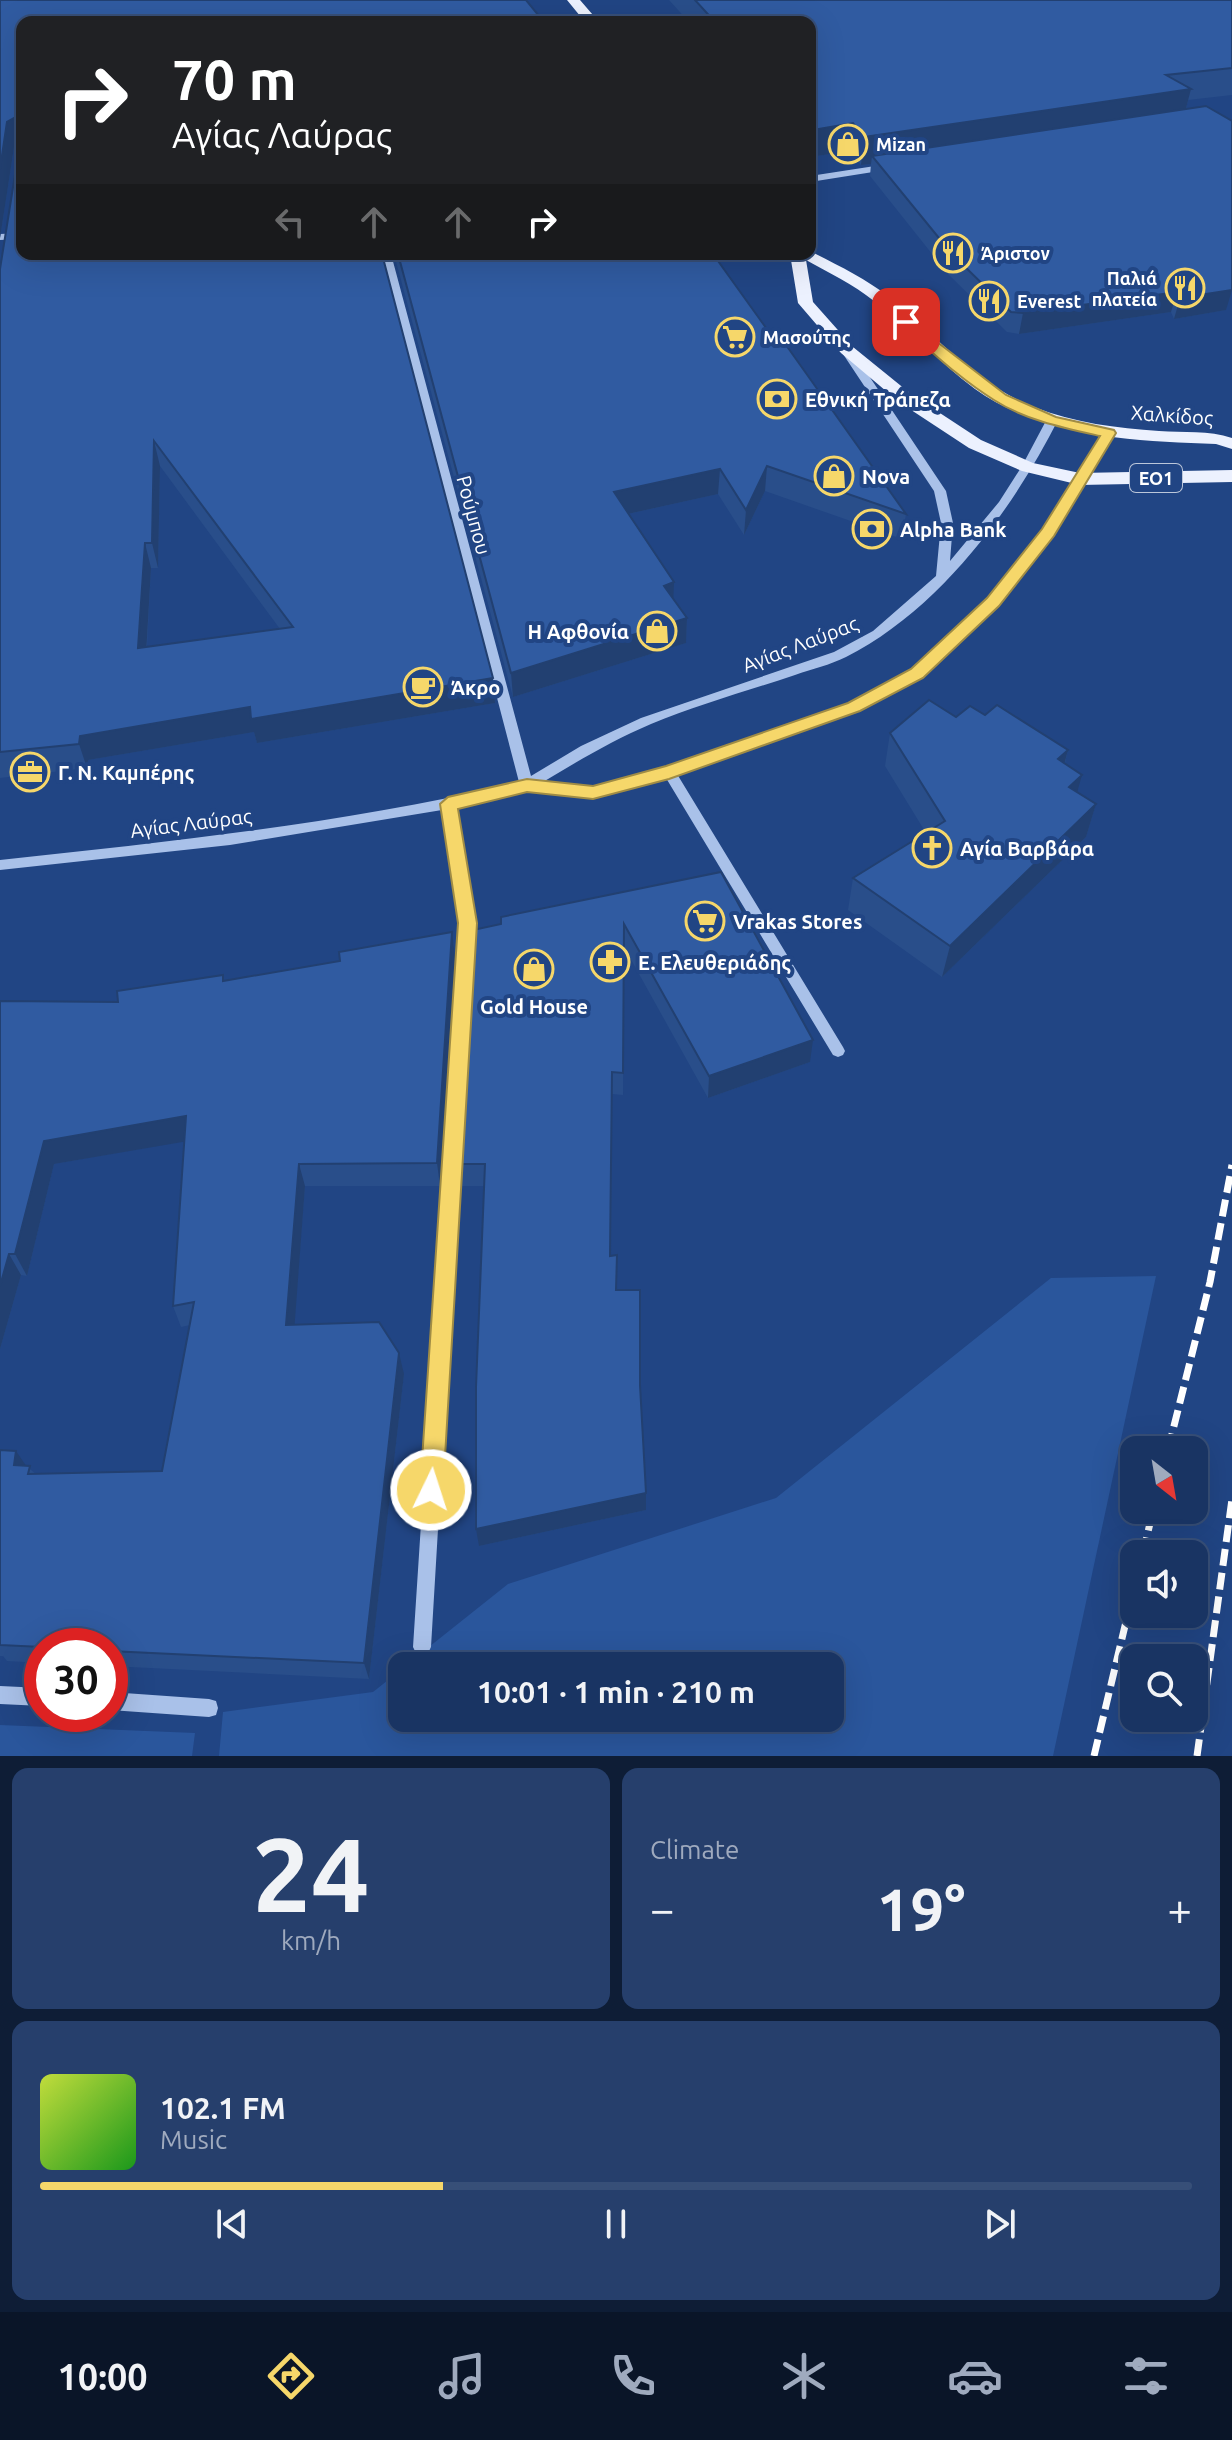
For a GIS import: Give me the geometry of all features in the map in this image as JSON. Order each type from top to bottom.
[{"type":"main road","points":[[573,0],[587,16]]},
{"type":"main road","name":"ΕΟ1","points":[[798,260],[806,303],[847,350],[905,398],[953,432],[1028,467],[1080,479],[1232,476]]},
{"type":"main road","name":"ΕΟ1","points":[[816,260],[865,287],[968,375],[1001,398],[1052,420],[1109,433]]},
{"type":"main road","name":"Χαλκίδος","points":[[1109,433],[1218,439],[1232,444]]},
{"type":"street","points":[[816,178],[904,165]]},
{"type":"street","points":[[6,251],[4,237],[10,222]]},
{"type":"street","name":"Ρούμπου","points":[[388,260],[527,785]]},
{"type":"street","points":[[847,350],[940,491],[947,523],[942,578]]},
{"type":"street","name":"Αγίας Λαύρας","points":[[0,865],[230,840],[448,804],[527,785],[586,750],[646,721],[862,645],[942,578],[1003,505],[1028,467],[1052,420]]},
{"type":"street","name":"Αγίας Λαύρας","points":[[527,785],[593,792],[669,772],[854,707],[917,674],[993,602],[1048,533],[1109,433]]},
{"type":"street","points":[[669,772],[838,1051]]},
{"type":"street","points":[[422,1647],[467,923],[448,804]]},
{"type":"street","points":[[0,1695],[24,1696]]},
{"type":"street","points":[[128,1702],[209,1708]]},
{"type":"shaded area","points":[[1156,1276],[1053,1756],[219,1756],[223,1712],[373,1692],[388,1680],[388,1732],[844,1732],[844,1652],[423,1652],[508,1584],[776,1498],[1051,1278]]},
{"type":"shaded area","points":[[0,1725],[24,1726],[24,1732],[195,1733],[192,1756],[0,1756]]},
{"type":"building","points":[[0,0],[526,0],[539,16],[16,16],[16,117],[7,122],[0,169]]},
{"type":"building","points":[[695,0],[1232,0],[1232,68],[1166,75],[1191,89],[864,137],[853,123],[816,129],[816,16],[710,16]]},
{"type":"building","points":[[1206,106],[1232,121],[1232,290],[1180,298],[1177,292],[1023,313],[1011,312],[952,254],[872,156]]},
{"type":"building","points":[[16,169],[16,260],[384,260],[493,678],[251,719],[250,707],[80,736],[79,744],[0,752],[0,269]],"holes":[[[154,441],[293,627],[138,648],[145,543],[152,543]]]},
{"type":"building","points":[[400,260],[717,260],[779,346],[786,345],[906,514],[767,466],[746,510],[720,469],[614,492],[674,582],[664,586],[687,618],[511,673]]},
{"type":"building","points":[[929,700],[956,717],[970,706],[985,715],[997,705],[1068,750],[1058,759],[1082,775],[1069,787],[1096,804],[950,946],[853,878],[945,821],[890,733]]},
{"type":"building","points":[[721,872],[813,1040],[709,1076],[624,924],[623,1073],[612,1072],[610,1256],[617,1255],[616,1290],[640,1290],[640,1385],[646,1493],[476,1529],[476,1387],[485,1164],[459,1164],[473,930],[501,924],[501,917]]},
{"type":"building","points":[[452,932],[437,1163],[299,1164],[286,1325],[379,1322],[399,1353],[364,1663],[128,1652],[128,1628],[24,1628],[24,1646],[0,1645],[0,1450],[16,1451],[14,1465],[30,1466],[28,1474],[162,1471],[194,1302],[173,1306],[186,1116],[44,1141],[15,1254],[9,1254],[0,1286],[0,1001],[118,1002],[117,991],[223,975],[223,981],[340,961],[339,952]]},
{"type":"railway","points":[[1172,1436],[1210,1282],[1232,1165]]},
{"type":"railway","points":[[1197,1756],[1232,1499]]},
{"type":"railway","points":[[1146,1540],[1150,1524]]},
{"type":"railway","points":[[1094,1756],[1124,1628]]},
{"type":"place","name":"Mizan","points":[[848,144]]},
{"type":"place","name":"Άριστον","points":[[953,253]]},
{"type":"place","name":"Παλιά πλατεία","points":[[1185,288]]},
{"type":"place","name":"Everest","points":[[989,301]]},
{"type":"place","name":"Μασούτης","points":[[735,337]]},
{"type":"place","name":"Εθνική Τράπεζα","points":[[777,399]]},
{"type":"place","name":"Nova","points":[[834,476]]},
{"type":"place","name":"Alpha Bank","points":[[872,529]]},
{"type":"place","name":"Η Αφθονία","points":[[657,631]]},
{"type":"place","name":"Άκρο","points":[[423,687]]},
{"type":"place","name":"Γ. Ν. Καμπέρης","points":[[30,772]]},
{"type":"place","name":"Αγία Βαρβάρα","points":[[932,848]]},
{"type":"place","name":"Vrakas Stores","points":[[705,921]]},
{"type":"place","name":"Ε. Ελευθεριάδης","points":[[610,962]]},
{"type":"place","name":"Gold House","points":[[534,969]]},
{"type":"route","points":[[431,1490],[467,923],[448,804],[527,785],[593,792],[669,772],[854,707],[917,674],[993,602],[1048,533],[1109,433],[1052,420],[1001,398],[968,375],[906,322]]}]
